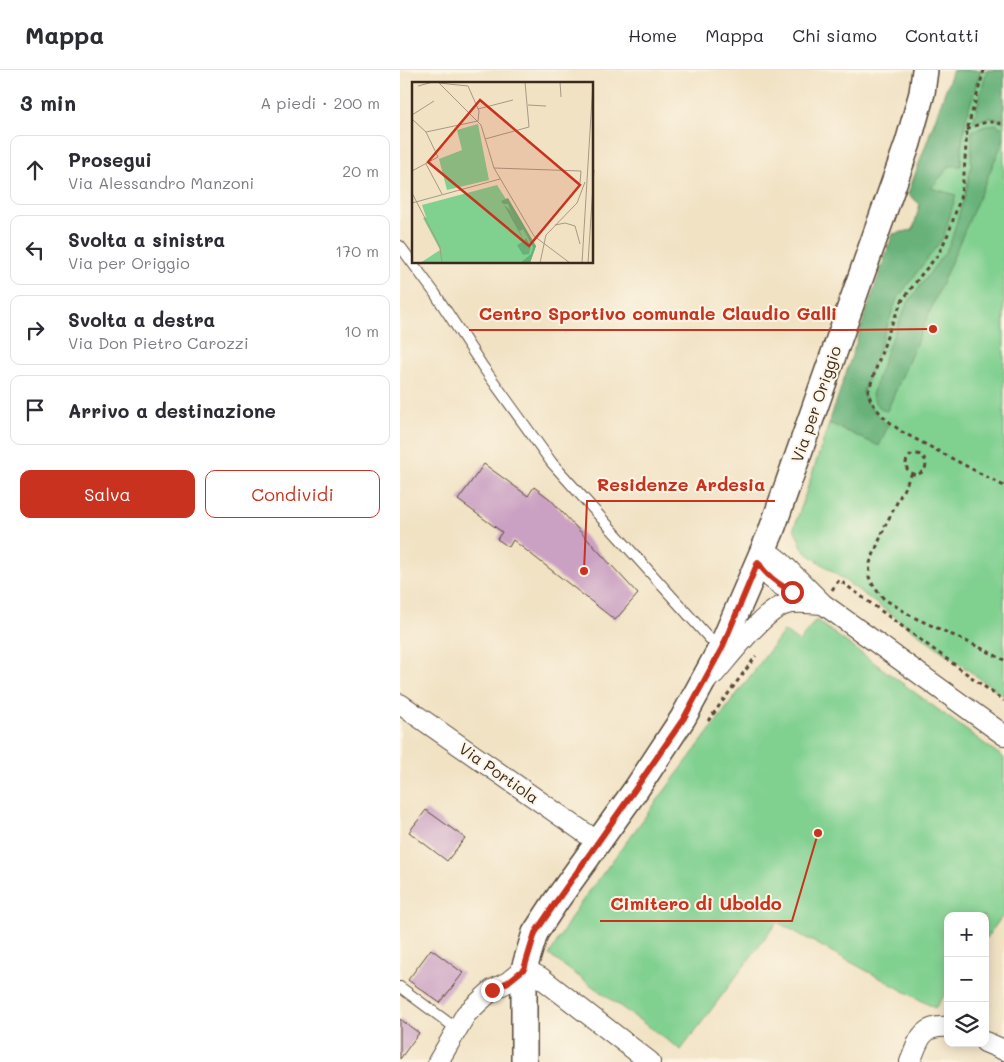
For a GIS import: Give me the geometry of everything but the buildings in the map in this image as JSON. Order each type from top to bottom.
[{"type":"street","name":"Via per Origgio","points":[[524,1062],[524,969],[535,933],[684,718],[722,648],[771,532],[908,143],[922,94],[924,70]]},
{"type":"street","points":[[761,556],[763,570],[780,584],[792,592],[823,604],[1004,735]]},
{"type":"street","points":[[698,692],[762,620],[779,607],[795,603],[823,604]]},
{"type":"street","name":"Via Portiola","points":[[400,704],[598,842]]},
{"type":"street","points":[[438,1062],[466,1014],[492,990],[508,982],[524,969],[540,978],[650,1062]]},
{"type":"street","points":[[910,1062],[922,1035],[929,1029],[944,1027]]},
{"type":"street","points":[[989,1044],[1004,1050]]},
{"type":"lane","points":[[400,246],[412,262]]},
{"type":"lane","points":[[413,264],[483,367],[552,463],[710,639],[722,648]]},
{"type":"lane","points":[[400,987],[457,1029]]},
{"type":"path","points":[[984,70],[967,130],[960,199],[949,232],[938,255],[902,301],[890,328],[868,392],[873,405],[902,432],[1004,486]]},
{"type":"path","points":[[967,130],[990,121],[1004,125]]},
{"type":"path","points":[[917,455],[923,457],[926,462],[924,471],[918,474],[912,473],[907,469],[908,459],[917,455]]},
{"type":"path","points":[[912,473],[886,524],[870,563],[869,578],[884,599],[913,617],[1004,660]]},
{"type":"path","points":[[835,586],[839,580],[1004,701]]},
{"type":"path","points":[[706,723],[758,654]]},
{"type":"green space","points":[[953,70],[1004,70],[1004,696],[804,551],[794,528],[893,234],[913,230],[920,204],[908,194]]},
{"type":"green space","points":[[953,70],[981,70],[966,118],[961,166],[950,166],[931,188],[956,195],[943,238],[897,299],[863,392],[867,404],[888,426],[879,446],[829,423],[893,234],[913,230],[920,204],[908,194]]},
{"type":"green space","points":[[987,70],[1004,70],[1004,122],[989,117],[973,123]]},
{"type":"green space","points":[[996,124],[1004,129],[1004,139],[887,411],[883,410],[876,404],[872,395],[887,350],[907,304],[946,251],[951,241],[971,168],[972,131]]},
{"type":"green space","points":[[816,620],[1004,758],[1004,914],[989,935],[989,912],[944,912],[944,996],[935,1008],[777,922],[681,1050],[549,955],[577,908],[784,631],[799,642]]},
{"type":"place","name":"Centro Sportivo comunale Claudio Galli","points":[[933,329]]},
{"type":"place","name":"Residenze Ardesia","points":[[584,571]]},
{"type":"place","name":"Cimitero di Uboldo","points":[[818,833]]},
{"type":"route","points":[[492,990],[508,982],[524,969],[535,933],[684,718],[722,648],[758,562],[769,576],[792,592]]}]
